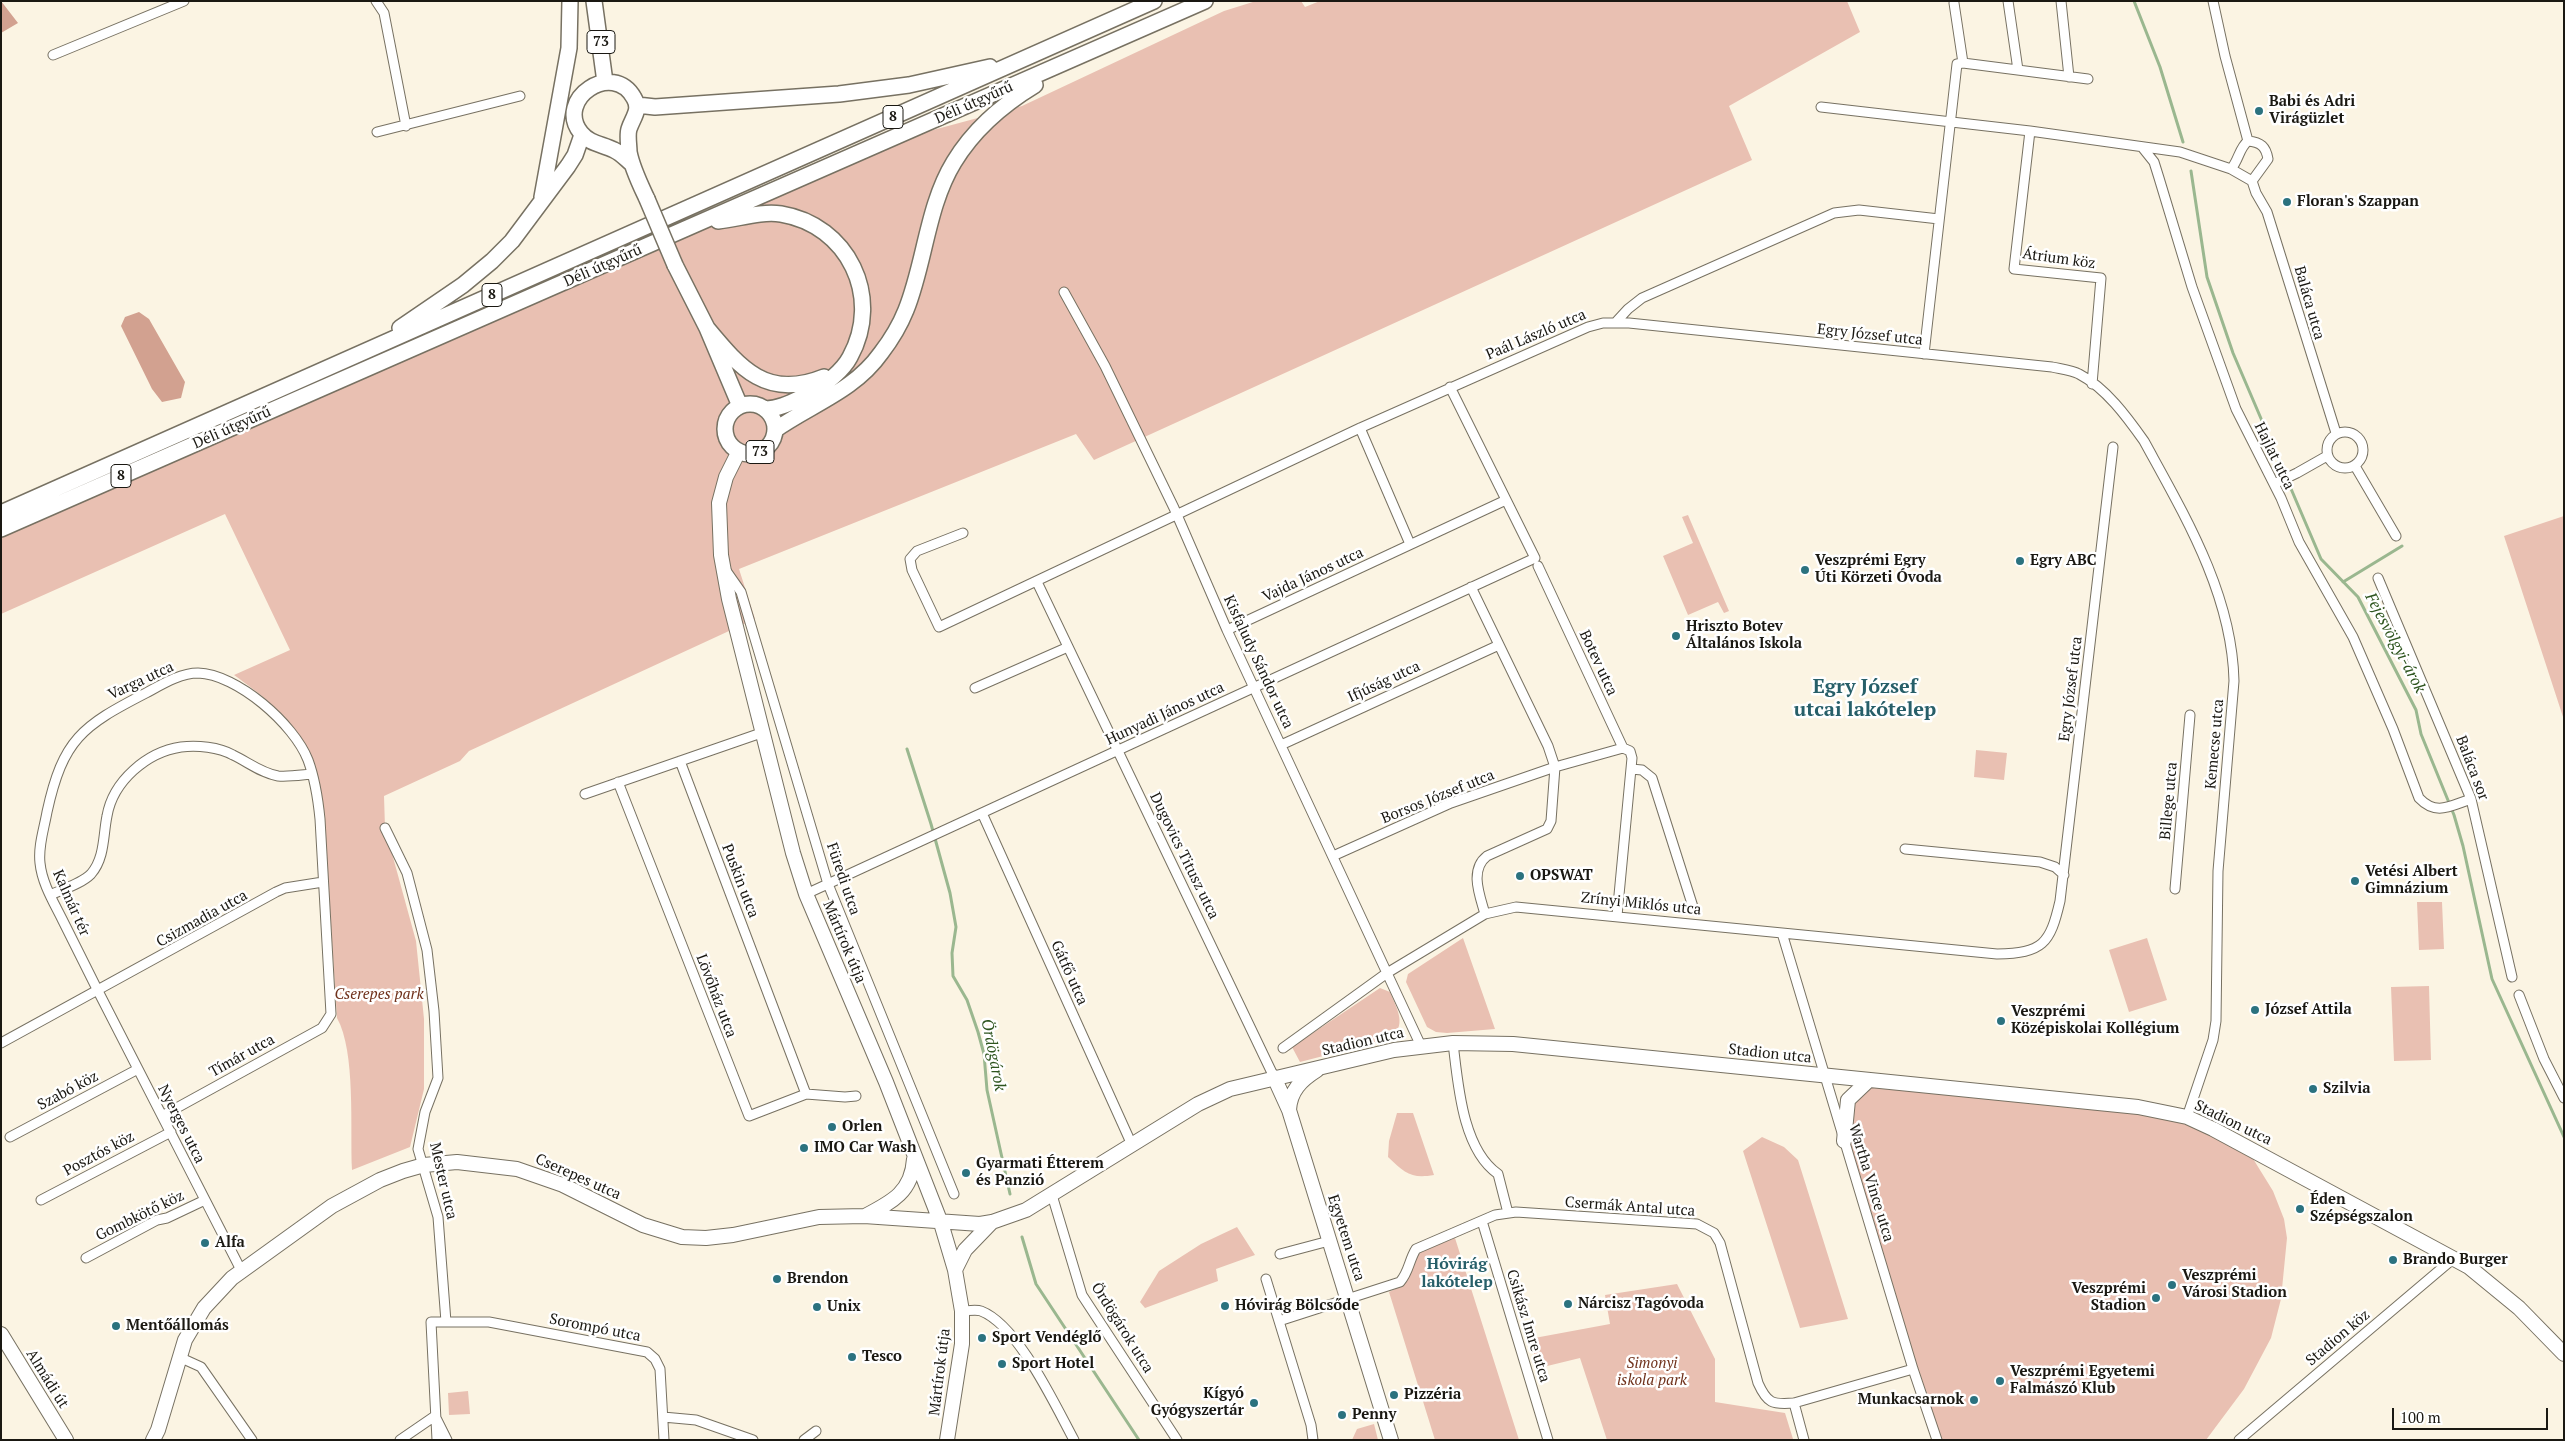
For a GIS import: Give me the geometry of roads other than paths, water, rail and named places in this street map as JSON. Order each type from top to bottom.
[{"type":"main road","points":[[541,205],[569,48],[570,1]]},
{"type":"main road","name":"73","points":[[594,1],[605,82]]},
{"type":"main road","name":"Déli útgyűrű","points":[[1,513],[1154,1]]},
{"type":"main road","name":"Déli útgyűrű","points":[[1,529],[1205,1]]},
{"type":"main road","points":[[637,105],[655,107],[839,94],[909,85],[1024,59]]},
{"type":"main road","points":[[775,430],[846,388],[876,359],[906,310],[941,190],[953,163],[973,135],[1007,102],[1069,61]]},
{"type":"main road","points":[[632,164],[614,150],[592,143],[582,135],[576,118],[576,103],[587,88],[594,84],[605,82],[621,85],[628,90],[637,105],[637,113],[628,130],[632,164],[675,265],[707,328],[740,406],[753,404],[765,409],[776,408],[814,391],[841,368],[850,357],[857,339],[862,309],[852,261],[840,245],[826,232],[815,224],[781,214],[752,215],[687,229]]},
{"type":"main road","points":[[369,350],[463,285],[492,261],[512,241],[541,205],[575,155],[582,135]]},
{"type":"main road","points":[[707,328],[737,364],[754,376],[770,383],[799,385],[824,378],[841,368]]},
{"type":"main road","name":"73","points":[[740,406],[729,415],[725,429],[729,442],[739,451],[753,454],[766,448],[771,443],[775,430],[771,415],[765,409]]},
{"type":"street","points":[[53,55],[184,1]]},
{"type":"street","points":[[376,1],[384,14],[406,126]]},
{"type":"street","points":[[2008,1],[2018,70]]},
{"type":"street","points":[[2061,1],[2069,77]]},
{"type":"street","points":[[2213,1],[2225,56],[2248,141]]},
{"type":"street","points":[[1924,354],[1950,121],[1960,63],[1954,3]]},
{"type":"street","points":[[1960,63],[2088,79]]},
{"type":"street","points":[[377,132],[520,96]]},
{"type":"street","points":[[1821,107],[2030,130],[2142,148],[2180,152],[2231,169],[2252,182],[2268,159],[2265,148],[2260,144],[2248,141]]},
{"type":"street","name":"Átrium köz","points":[[2030,130],[2014,270],[2100,278],[2092,384]]},
{"type":"street","points":[[2231,169],[2238,162],[2243,146],[2248,141]]},
{"type":"street","name":"Hajlat utca","points":[[2142,148],[2154,162],[2195,296],[2236,409],[2278,482],[2299,542],[2350,630],[2393,729],[2419,798],[2426,805],[2440,810],[2471,799]]},
{"type":"street","name":"Baláca utca","points":[[2252,182],[2267,212],[2336,434]]},
{"type":"street","points":[[1616,322],[1642,298],[1834,213],[1859,210],[1939,219]]},
{"type":"street","name":"Kisfaludy Sándor utca","points":[[1064,292],[1115,387],[1177,515],[1254,687],[1421,1046]]},
{"type":"street","name":"Egry József utca","points":[[1616,322],[2052,368],[2078,374],[2110,400]]},
{"type":"street","name":"Paál László utca","points":[[1177,515],[1450,387],[1588,327],[1616,322]]},
{"type":"street","name":"Botev utca","points":[[1450,387],[1537,562],[1623,748],[1630,752],[1632,758],[1618,916]]},
{"type":"street","name":"Kemecse utca","points":[[2110,400],[2129,420],[2144,441],[2208,567],[2225,613],[2234,659],[2234,681],[2218,871],[2216,1021],[2213,1040],[2187,1117]]},
{"type":"street","points":[[1360,428],[1410,544]]},
{"type":"street","points":[[2346,431],[2353,433],[2362,442],[2363,456],[2355,466],[2341,468],[2330,462],[2327,456],[2328,443],[2336,434],[2346,431]]},
{"type":"street","name":"Egry József utca","points":[[2035,947],[2049,938],[2055,922],[2064,874],[2113,447]]},
{"type":"street","name":"Mártírok útja","points":[[739,451],[726,476],[719,504],[718,522],[723,567],[729,599],[793,853],[806,894],[886,1082],[914,1158],[941,1223],[955,1270],[962,1311],[962,1344],[947,1440]]},
{"type":"street","points":[[2278,482],[2327,456]]},
{"type":"street","points":[[2355,466],[2396,536]]},
{"type":"street","name":"Vajda János utca","points":[[1228,630],[1506,500]]},
{"type":"street","points":[[963,533],[917,551],[910,559],[912,570],[939,627],[1177,515]]},
{"type":"street","name":"Hunyadi János utca","points":[[806,894],[1471,587],[1537,562]]},
{"type":"street","name":"Füredi utca","points":[[723,567],[741,592],[828,884],[954,1194]]},
{"type":"street","name":"Baláca sor","points":[[2378,578],[2471,799],[2512,977]]},
{"type":"street","name":"Dugovics Titusz utca","points":[[1037,582],[1274,1077]]},
{"type":"street","points":[[1471,587],[1556,767],[1551,821],[1547,829],[1487,856],[1479,864],[1477,878],[1485,914]]},
{"type":"street","name":"Ifjúság utca","points":[[1281,745],[1499,645]]},
{"type":"street","points":[[975,688],[1068,647]]},
{"type":"street","name":"Varga utca","points":[[90,725],[108,712],[162,685],[195,673],[208,674],[228,680],[246,691],[280,721],[302,749],[312,774],[320,819],[331,1014]]},
{"type":"street","name":"Billege utca","points":[[2175,889],[2190,715]]},
{"type":"street","name":"Kalmár tér","points":[[90,725],[67,752],[54,782],[40,845],[40,862],[44,881],[50,895],[98,990]]},
{"type":"street","points":[[586,794],[764,732]]},
{"type":"street","points":[[50,895],[90,874],[100,856],[107,815],[114,795],[128,776],[145,760],[155,755],[182,747],[212,748],[230,753],[260,770],[278,776],[312,774]]},
{"type":"street","name":"Borsos József utca","points":[[1333,856],[1451,803],[1556,767],[1623,748]]},
{"type":"street","name":"Puskin utca","points":[[680,761],[806,1094]]},
{"type":"street","points":[[1632,769],[1642,770],[1652,778],[1694,910]]},
{"type":"street","name":"Lövőház utca","points":[[618,782],[749,1116],[806,1094],[856,1096]]},
{"type":"street","name":"Gátfő utca","points":[[982,813],[1132,1145]]},
{"type":"street","name":"Mester utca","points":[[386,828],[402,859],[427,950],[434,1011],[438,1078],[425,1112],[418,1146],[435,1201],[440,1233],[446,1322]]},
{"type":"street","points":[[1905,849],[2040,862],[2064,874]]},
{"type":"street","name":"Csizmadia utca","points":[[98,990],[207,932],[276,892],[285,888],[323,882]]},
{"type":"street","name":"Zrínyi Miklós utca","points":[[1283,1048],[1387,973],[1485,914],[1504,909],[1528,906],[1997,954],[2018,954],[2035,947]]},
{"type":"street","name":"Wartha Vince utca","points":[[1782,933],[1912,1369],[1936,1440]]},
{"type":"street","points":[[1,1043],[98,990]]},
{"type":"street","name":"Nyerges utca","points":[[98,990],[241,1270]]},
{"type":"street","points":[[2518,995],[2544,1059],[2564,1098]]},
{"type":"street","name":"Tímár utca","points":[[162,1116],[322,1028],[331,1014]]},
{"type":"street","points":[[1452,1043],[1462,1112],[1474,1142],[1489,1168],[1498,1174],[1508,1213]]},
{"type":"street","name":"Stadion utca","points":[[941,1223],[992,1222],[1026,1210],[1209,1098],[1230,1089],[1394,1050],[1452,1043],[1513,1044],[2138,1107],[2187,1117],[2213,1128],[2454,1258],[2476,1272],[2519,1308],[2564,1354]]},
{"type":"street","points":[[1289,1110],[1292,1093],[1303,1080],[1321,1068]]},
{"type":"street","name":"Szabó köz","points":[[10,1137],[138,1069]]},
{"type":"street","name":"Egyetem utca","points":[[1274,1077],[1289,1110],[1391,1440]]},
{"type":"street","points":[[1844,1141],[1848,1100],[1869,1080]]},
{"type":"street","name":"Posztós köz","points":[[41,1200],[170,1132]]},
{"type":"street","points":[[864,1216],[898,1197],[913,1173],[914,1158]]},
{"type":"street","name":"Cserepes utca","points":[[152,1440],[158,1430],[185,1340],[204,1308],[241,1270],[332,1206],[357,1192],[403,1171],[424,1165],[472,1162],[517,1169],[563,1185],[643,1225],[682,1237],[706,1238],[733,1235],[819,1217],[864,1216],[941,1223]]},
{"type":"street","name":"Ördögárok utca","points":[[1052,1195],[1082,1295],[1176,1440]]},
{"type":"street","name":"Gombkötő köz","points":[[86,1258],[156,1220],[167,1218],[205,1200]]},
{"type":"street","name":"Csermák Antal utca","points":[[1279,1321],[1400,1282],[1406,1276],[1410,1258],[1416,1249],[1482,1221],[1508,1213],[1697,1224],[1714,1232],[1720,1244],[1758,1383],[1764,1396],[1776,1405],[1794,1403],[1912,1369]]},
{"type":"street","name":"Csikász Imre utca","points":[[1482,1221],[1548,1440]]},
{"type":"street","points":[[955,1270],[965,1250],[992,1222]]},
{"type":"street","points":[[1280,1254],[1329,1240]]},
{"type":"street","name":"Stadion köz","points":[[2239,1440],[2454,1258]]},
{"type":"street","points":[[1266,1279],[1314,1440]]},
{"type":"street","points":[[962,1311],[980,1310],[993,1319],[1012,1338],[1029,1360],[1074,1440]]},
{"type":"street","points":[[437,1440],[431,1322],[446,1322]]},
{"type":"street","name":"Sorompó utca","points":[[446,1322],[489,1322],[647,1352],[655,1359],[660,1369],[664,1440]]},
{"type":"street","name":"Almádi út","points":[[1,1334],[66,1440]]},
{"type":"street","points":[[179,1357],[201,1367],[252,1440]]},
{"type":"street","points":[[1794,1403],[1804,1440]]},
{"type":"street","points":[[400,1440],[435,1416]]},
{"type":"street","points":[[435,1416],[447,1440]]},
{"type":"street","points":[[663,1417],[696,1420],[753,1440]]},
{"type":"street","points":[[804,1440],[816,1431]]},
{"type":"waterway","name":"Fejesvölgyi-árok","points":[[2134,1],[2160,67],[2183,142]]},
{"type":"waterway","name":"Fejesvölgyi-árok","points":[[2191,171],[2207,277],[2233,353],[2321,559],[2358,597],[2416,710],[2421,734],[2454,815],[2463,846],[2492,979],[2564,1137]]},
{"type":"waterway","points":[[2343,582],[2402,546]]},
{"type":"waterway","name":"Ördögárok","points":[[907,749],[931,824],[950,893],[956,927],[952,953],[953,976],[967,1000],[984,1054],[987,1090],[1010,1194]]},
{"type":"waterway","name":"Ördögárok","points":[[1022,1237],[1036,1284],[1139,1440]]},
{"type":"place","name":"Babi és Adri Virágüzlet","points":[[2259,111]]},
{"type":"place","name":"Floran's Szappan","points":[[2287,202]]},
{"type":"place","name":"Egry ABC","points":[[2020,561]]},
{"type":"place","name":"Veszprémi Egry Úti Körzeti Óvoda","points":[[1805,570]]},
{"type":"place","name":"Hriszto Botev Általános Iskola","points":[[1676,636]]},
{"type":"place","name":"OPSWAT","points":[[1520,876]]},
{"type":"place","name":"Vetési Albert Gimnázium","points":[[2355,881]]},
{"type":"place","name":"József Attila","points":[[2255,1010]]},
{"type":"place","name":"Veszprémi Középiskolai Kollégium","points":[[2001,1021]]},
{"type":"place","name":"Szilvia","points":[[2313,1089]]},
{"type":"place","name":"Orlen","points":[[832,1127]]},
{"type":"place","name":"IMO Car Wash","points":[[804,1148]]},
{"type":"place","name":"Gyarmati Étterem és Panzió","points":[[966,1173]]},
{"type":"place","name":"Éden Szépségszalon","points":[[2300,1209]]},
{"type":"place","name":"Alfa","points":[[205,1243]]},
{"type":"place","name":"Brando Burger","points":[[2393,1260]]},
{"type":"place","name":"Brendon","points":[[777,1279]]},
{"type":"place","name":"Veszprémi Városi Stadion","points":[[2172,1285]]},
{"type":"place","name":"Veszprémi Stadion","points":[[2156,1298]]},
{"type":"place","name":"Nárcisz Tagóvoda","points":[[1568,1304]]},
{"type":"place","name":"Hóvirág Bölcsőde","points":[[1225,1306]]},
{"type":"place","name":"Unix","points":[[817,1307]]},
{"type":"place","name":"Mentőállomás","points":[[116,1326]]},
{"type":"place","name":"Sport Vendéglő","points":[[982,1338]]},
{"type":"place","name":"Tesco","points":[[852,1357]]},
{"type":"place","name":"Sport Hotel","points":[[1002,1364]]},
{"type":"place","name":"Veszprémi Egyetemi Falmászó Klub","points":[[2000,1381]]},
{"type":"place","name":"Pizzéria","points":[[1394,1395]]},
{"type":"place","name":"Munkacsarnok","points":[[1974,1400]]},
{"type":"place","name":"Kígyó Gyógyszertár","points":[[1254,1403]]},
{"type":"place","name":"Penny","points":[[1342,1415]]},
{"type":"district","name":"Egry József utcai lakótelep","points":[[1865,698]]},
{"type":"district","name":"Hóvirág lakótelep","points":[[1457,1273]]},
{"type":"park label","name":"Cserepes park","points":[[379,995]]},
{"type":"park label","name":"Simonyi iskola park","points":[[1652,1372]]}]
